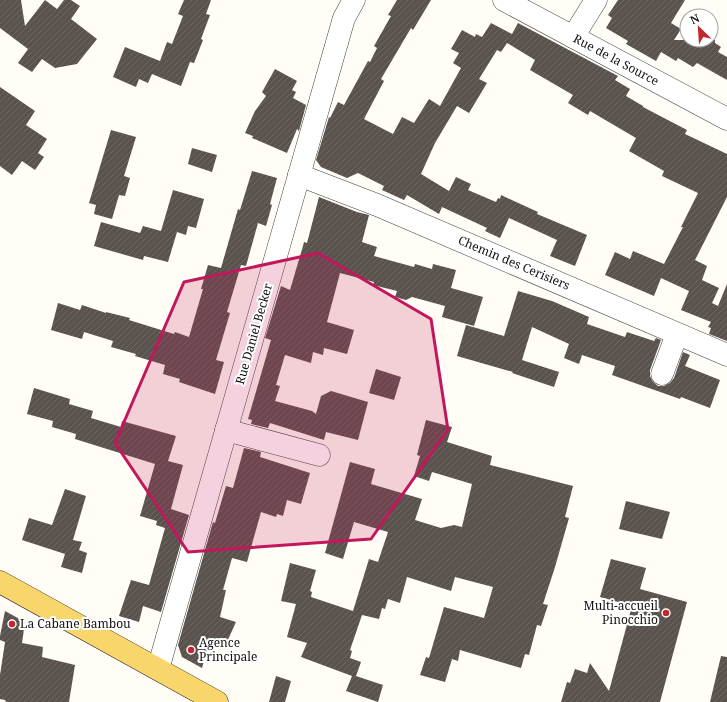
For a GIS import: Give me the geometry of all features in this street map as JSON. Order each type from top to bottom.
[{"type":"main road","points":[[0,582],[217,702]]},
{"type":"street","name":"Rue Daniel Becker","points":[[158,669],[344,18],[354,0]]},
{"type":"street","name":"Rue de la Source","points":[[504,0],[727,119]]},
{"type":"street","points":[[573,37],[596,0]]},
{"type":"street","name":"Chemin des Cerisiers","points":[[299,175],[377,205],[727,355]]},
{"type":"street","points":[[662,374],[678,334]]},
{"type":"street","points":[[226,430],[318,455]]},
{"type":"highlighted area","points":[[318,253],[431,319],[448,430],[371,539],[188,552],[115,443],[184,282]]},
{"type":"building","points":[[0,0],[21,0],[25,26],[45,0],[57,9],[64,0],[71,0],[80,6],[71,19],[97,39],[77,64],[55,68],[42,59],[32,72],[18,63],[28,49],[0,28]]},
{"type":"building","points":[[184,0],[211,0],[206,14],[210,15],[201,39],[203,40],[194,63],[190,62],[181,86],[152,74],[148,83],[139,79],[136,87],[113,77],[125,47],[160,61],[167,42],[172,44],[183,16],[178,14]]},
{"type":"building","points":[[397,0],[431,0],[413,30],[411,28],[381,79],[384,81],[364,119],[393,134],[402,117],[414,123],[429,99],[440,106],[461,68],[453,63],[459,53],[451,49],[462,30],[475,37],[476,34],[482,37],[491,23],[512,34],[518,23],[618,76],[615,80],[630,89],[626,96],[643,107],[687,130],[685,134],[727,154],[727,197],[695,260],[707,266],[702,280],[719,288],[712,303],[718,306],[727,284],[727,341],[709,334],[711,328],[708,327],[711,322],[681,310],[689,291],[661,278],[654,296],[605,275],[615,252],[630,259],[633,251],[664,264],[698,193],[662,176],[664,171],[629,151],[636,138],[590,111],[588,115],[568,103],[573,95],[530,70],[535,60],[507,43],[501,52],[497,50],[479,79],[487,83],[469,113],[457,106],[435,143],[421,174],[449,191],[456,177],[471,184],[468,190],[496,202],[498,198],[500,199],[501,195],[538,212],[537,214],[587,235],[575,266],[550,256],[557,240],[509,218],[500,238],[485,231],[487,228],[442,207],[439,214],[407,195],[404,200],[382,190],[384,186],[358,173],[347,178],[321,167],[316,160],[329,117],[330,118],[338,102],[344,105],[368,61],[370,62],[377,48],[374,46],[391,16],[388,15]]},
{"type":"building","points":[[618,0],[685,0],[671,23],[679,28],[679,32],[674,40],[679,40],[679,48],[719,48],[719,46],[721,47],[718,52],[727,57],[727,80],[697,63],[693,67],[678,58],[676,61],[661,52],[656,61],[626,44],[628,41],[606,28],[612,18],[608,15]]},
{"type":"building","points":[[275,69],[297,81],[292,90],[296,92],[293,98],[306,105],[299,131],[297,129],[287,153],[252,138],[253,136],[245,133],[255,111],[266,96],[262,92]]},
{"type":"building","points":[[0,87],[35,111],[26,125],[47,139],[38,153],[44,157],[35,170],[22,161],[12,175],[0,166]]},
{"type":"building","points":[[111,130],[136,137],[124,176],[130,178],[125,196],[119,195],[112,219],[94,214],[96,205],[89,203]]},
{"type":"building","points":[[192,148],[217,155],[212,172],[188,164]]},
{"type":"building","points":[[252,171],[277,178],[266,226],[258,223],[246,266],[241,265],[227,312],[230,313],[216,360],[224,362],[215,394],[179,382],[180,379],[163,374],[165,365],[135,356],[136,354],[111,347],[113,341],[84,332],[82,339],[51,330],[58,303],[80,310],[82,305],[106,313],[130,318],[129,320],[174,334],[175,332],[189,337],[203,289],[201,289],[208,265],[221,268],[238,209],[240,210]]},
{"type":"building","points":[[173,190],[204,199],[196,228],[188,226],[186,235],[177,232],[168,262],[144,256],[143,260],[94,246],[101,222],[140,233],[143,226],[161,231]]},
{"type":"building","points":[[319,197],[357,212],[369,215],[362,242],[377,247],[374,256],[414,267],[415,264],[432,269],[433,264],[456,270],[451,288],[483,297],[474,326],[442,317],[445,306],[412,297],[406,300],[395,297],[397,291],[373,285],[374,282],[340,273],[327,322],[354,330],[347,354],[324,348],[323,355],[313,352],[311,363],[285,355],[276,385],[280,386],[275,401],[312,411],[316,414],[321,396],[331,391],[368,402],[358,440],[326,432],[324,440],[270,423],[268,428],[251,424],[252,420],[248,419],[271,340],[265,338],[281,286],[290,290],[304,242],[307,243]]},
{"type":"building","points":[[518,291],[552,301],[589,317],[587,324],[625,337],[627,332],[654,341],[656,338],[661,340],[650,370],[650,376],[653,382],[658,386],[664,386],[670,383],[674,378],[683,352],[690,355],[685,366],[720,380],[710,408],[612,375],[615,366],[582,355],[579,364],[564,358],[569,344],[532,327],[522,360],[559,372],[554,387],[512,373],[513,372],[457,356],[466,325],[504,336]]},
{"type":"building","points":[[376,369],[401,377],[394,400],[369,393]]},
{"type":"building","points":[[34,388],[70,399],[69,404],[93,411],[91,418],[121,427],[122,421],[176,436],[168,461],[183,465],[171,509],[189,515],[161,612],[143,606],[139,622],[119,616],[131,580],[149,585],[165,528],[156,525],[157,521],[140,516],[155,464],[75,439],[76,434],[52,427],[53,421],[27,414]]},
{"type":"building","points":[[426,420],[452,427],[447,442],[492,456],[490,465],[573,486],[565,517],[569,518],[543,604],[548,605],[541,626],[537,625],[529,655],[525,654],[521,668],[460,650],[458,661],[452,659],[445,682],[420,675],[426,657],[429,658],[444,607],[484,618],[493,587],[455,577],[451,591],[407,577],[400,603],[388,599],[385,609],[382,608],[379,619],[362,615],[350,650],[352,651],[350,658],[361,662],[356,676],[383,685],[378,702],[346,691],[352,676],[301,657],[307,643],[287,637],[296,604],[281,601],[290,563],[316,570],[310,591],[312,592],[311,597],[353,611],[369,559],[378,562],[388,532],[354,522],[343,559],[325,553],[350,462],[375,469],[371,484],[422,499],[415,520],[441,528],[454,525],[462,527],[472,484],[432,472],[429,481],[414,476],[420,456],[417,455]]},
{"type":"building","points":[[244,448],[261,452],[260,457],[310,473],[301,504],[287,500],[283,516],[277,514],[276,517],[261,512],[247,562],[232,558],[223,590],[226,590],[220,617],[236,622],[226,644],[210,639],[202,668],[182,657],[178,645],[213,522],[215,523],[226,486],[233,488]]},
{"type":"building","points":[[65,489],[86,496],[73,540],[82,542],[79,550],[87,553],[82,573],[61,567],[65,554],[22,540],[29,518],[52,525]]},
{"type":"building","points":[[626,501],[670,512],[662,539],[619,529]]},
{"type":"building","points":[[611,559],[646,568],[640,589],[687,602],[660,702],[561,702],[567,682],[570,683],[575,669],[587,673],[590,663],[609,691],[632,606],[600,597]]},
{"type":"building","points":[[5,611],[25,622],[22,643],[43,647],[42,657],[75,665],[69,702],[6,702],[5,700],[0,699],[0,675],[5,642],[0,640],[0,636]]},
{"type":"building","points":[[721,656],[727,657],[727,702],[710,702]]},
{"type":"building","points":[[276,676],[291,681],[285,702],[269,702]]},
{"type":"place","name":"Multi-accueil Pinocchio","points":[[666,613]]},
{"type":"place","name":"La Cabane Bambou","points":[[12,624]]},
{"type":"place","name":"Agence Principale","points":[[191,650]]}]
